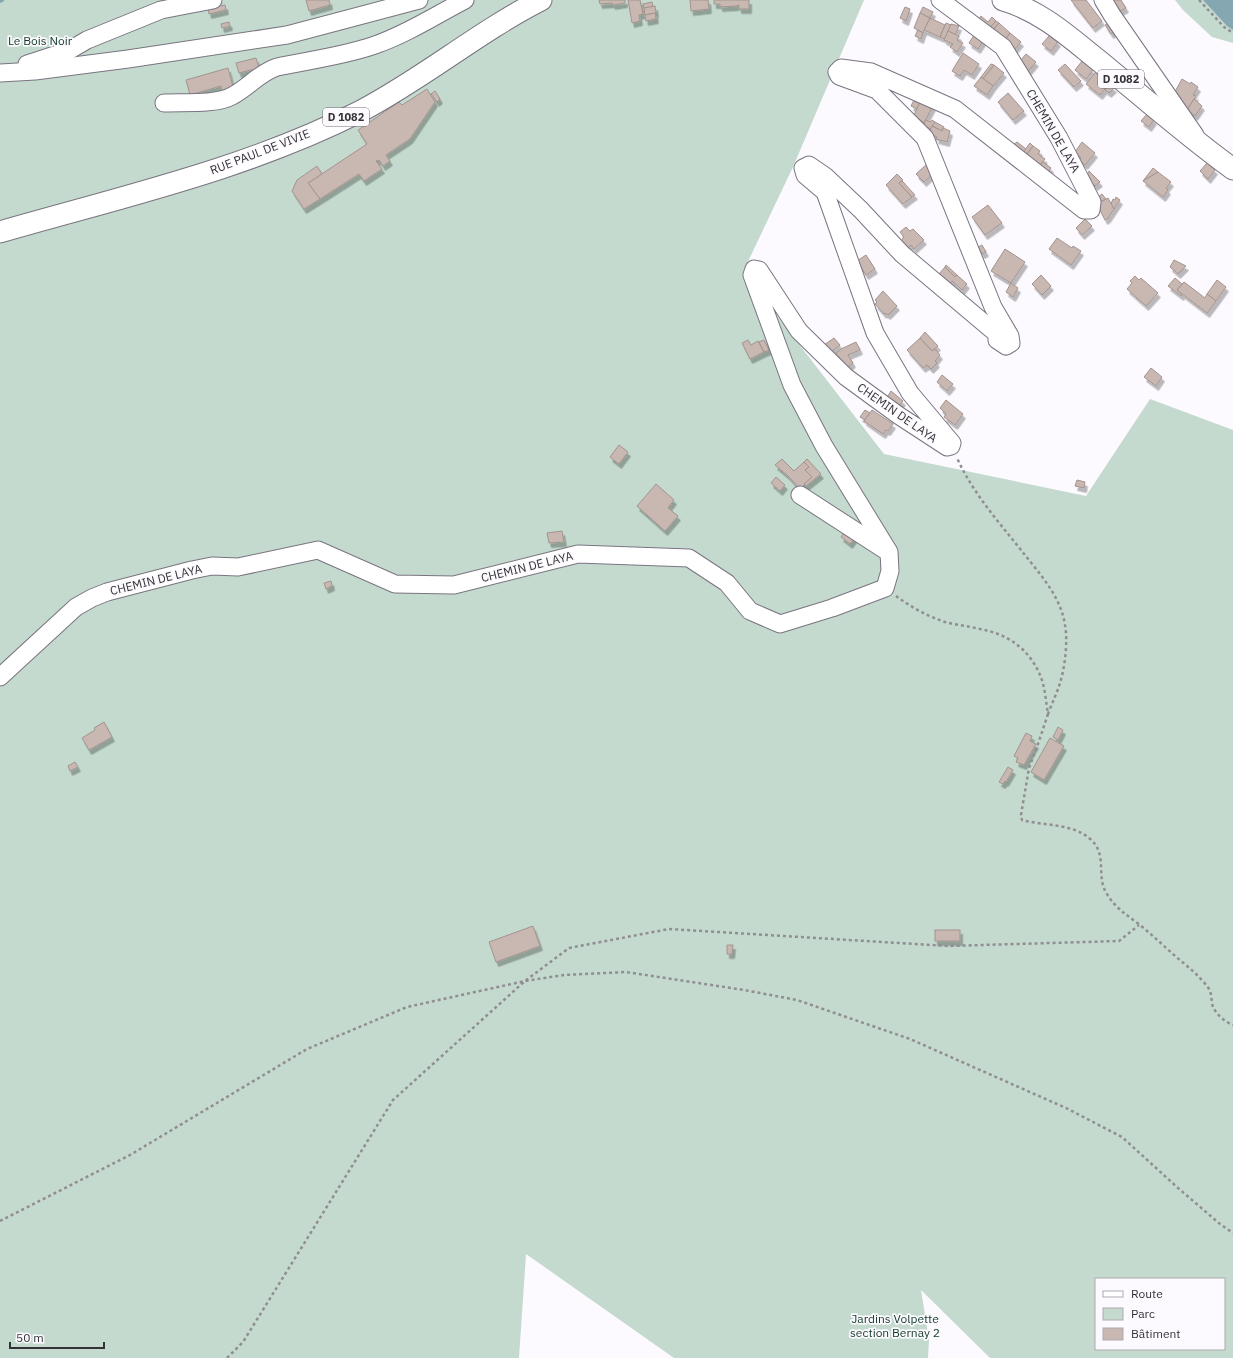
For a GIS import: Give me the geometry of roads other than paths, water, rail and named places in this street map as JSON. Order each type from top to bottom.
[{"type":"main road","name":"RUE PAUL DE VIVIE","points":[[0,232],[168,184],[222,167],[288,143],[360,111],[389,95],[424,74],[509,18],[541,0]]},
{"type":"main road","name":"D 1082","points":[[1004,0],[1018,4],[1035,12],[1054,25],[1204,148],[1233,169]]},
{"type":"street","points":[[0,72],[70,50],[87,40],[161,10],[213,0]]},
{"type":"street","points":[[0,72],[35,71],[128,59],[286,35],[419,0]]},
{"type":"street","points":[[164,103],[210,102],[231,96],[266,71],[277,67],[349,53],[376,45],[401,34],[465,0]]},
{"type":"street","name":"CHEMIN DE LAYA","points":[[0,677],[76,607],[107,592],[212,566],[238,567],[318,550],[395,584],[454,585],[578,554],[690,558],[727,583],[750,611],[780,624],[832,608],[885,588],[890,571],[889,552],[824,446],[792,385],[752,275],[754,269],[759,270],[799,331],[846,377],[937,441],[947,447],[951,446],[952,443],[910,393],[876,334],[825,192],[805,175],[803,168],[809,165],[825,176],[861,210],[902,254],[997,334],[997,340],[1006,346],[1011,343],[1010,336],[993,307],[925,138],[877,90],[839,76],[837,72],[841,68],[871,72],[956,109],[1084,210],[1091,210],[1092,202],[1059,138],[1003,47],[940,0]]},
{"type":"street","points":[[1103,0],[1204,148]]},
{"type":"street","points":[[800,495],[889,552]]},
{"type":"water","points":[[1203,0],[1233,0],[1233,30],[1227,26]]},
{"type":"park label","name":"Le Bois Noir","points":[[40,41]]},
{"type":"park label","name":"Jardins Volpette section Bernay 2","points":[[895,1326]]}]
